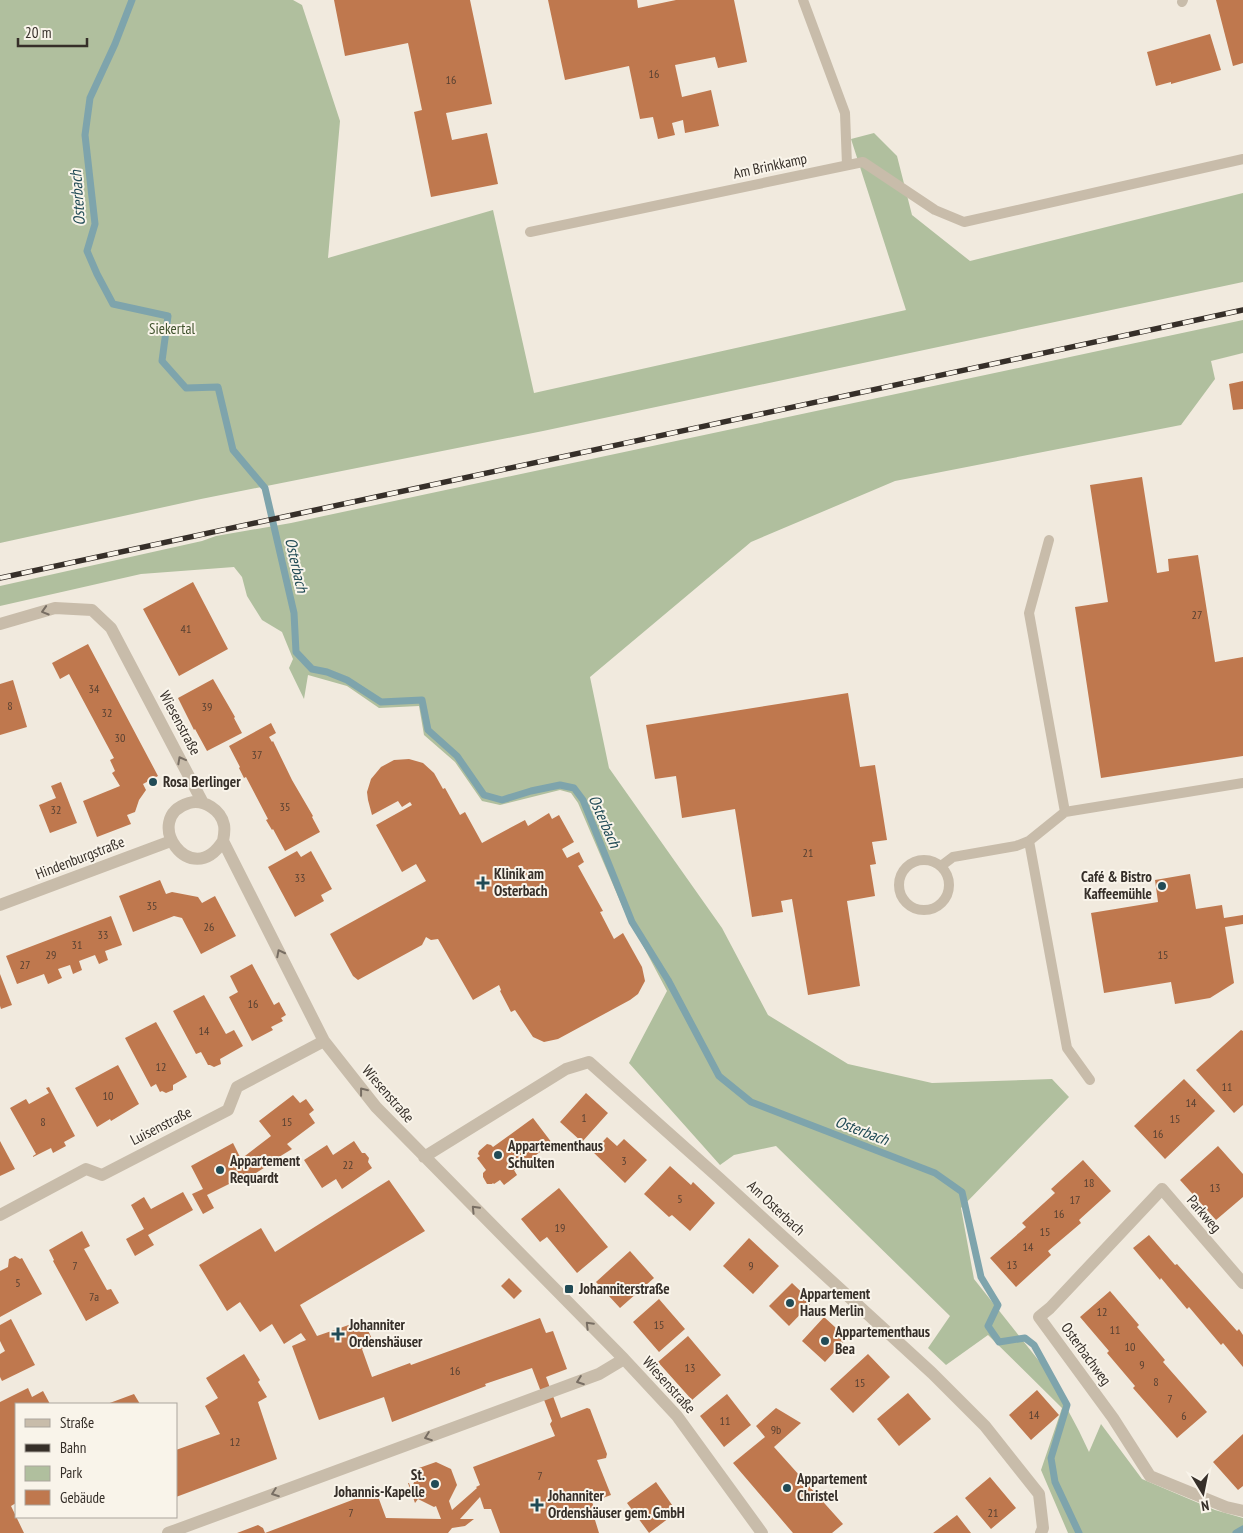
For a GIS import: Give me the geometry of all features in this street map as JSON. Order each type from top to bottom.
[{"type":"street","name":"Wiesenstraße","points":[[0,624],[55,608],[92,610],[111,628],[203,803],[216,810],[222,819],[225,828],[223,841],[324,1041],[376,1107],[424,1158],[624,1359],[676,1416],[762,1533]]},
{"type":"street","points":[[203,803],[186,804],[176,811],[168,829],[171,841],[177,850],[186,856],[197,858],[208,856],[218,849],[223,841]]},
{"type":"street","name":"Hindenburgstraße","points":[[0,905],[171,841]]},
{"type":"street","name":"Luisenstraße","points":[[0,1215],[86,1169],[102,1175],[228,1110],[237,1087],[324,1041]]},
{"type":"street","name":"Am Osterbach","points":[[424,1158],[566,1069],[589,1062],[734,1191],[932,1373],[985,1426],[1038,1494],[1044,1528],[1042,1533]]},
{"type":"street","name":"Parkweg","points":[[1162,1189],[1243,1283]]},
{"type":"street","name":"Osterbachweg","points":[[1162,1189],[1050,1308],[1039,1317],[1113,1418],[1150,1476],[1226,1507],[1243,1511]]},
{"type":"street","points":[[168,1533],[598,1374],[624,1359]]},
{"type":"lane","points":[[803,0],[845,113],[847,165]]},
{"type":"lane","name":"Am Brinkkamp","points":[[530,232],[863,162],[935,210],[964,222],[1243,159]]},
{"type":"lane","points":[[1049,540],[1029,614],[1065,812]]},
{"type":"lane","points":[[941,866],[952,857],[1016,846],[1029,840],[1065,812],[1243,783]]},
{"type":"lane","points":[[1029,840],[1067,1048],[1090,1080]]},
{"type":"lane","points":[[926,860],[941,866],[946,872],[949,887],[948,894],[943,902],[937,907],[920,910],[912,907],[901,895],[900,878],[904,871],[917,861],[926,860]]},
{"type":"green space","name":"Siekertal","points":[[0,0],[293,0],[302,5],[340,121],[328,258],[493,210],[534,393],[906,310],[851,139],[874,133],[897,156],[912,215],[970,261],[1243,193],[1243,282],[543,431],[201,499],[0,543]]},
{"type":"green space","points":[[1243,320],[1243,353],[1211,361],[1215,379],[1181,425],[895,481],[751,542],[590,677],[609,768],[722,928],[768,1015],[848,1064],[932,1083],[1052,1079],[1069,1097],[961,1208],[974,1279],[1047,1371],[1089,1452],[1101,1424],[1142,1479],[1215,1510],[1243,1518],[1243,1533],[1068,1533],[1041,1470],[1062,1408],[988,1335],[946,1365],[928,1348],[950,1316],[776,1146],[734,1155],[720,1165],[629,1063],[667,991],[623,908],[578,803],[571,793],[560,790],[500,805],[482,801],[455,762],[424,735],[419,706],[379,708],[347,686],[308,675],[304,699],[289,668],[293,659],[282,632],[262,620],[247,596],[242,577],[234,567],[141,574],[0,606],[0,586],[202,541],[216,536],[291,523]]},
{"type":"building","points":[[334,0],[470,0],[492,104],[446,113],[452,140],[487,133],[498,184],[431,197],[414,112],[422,110],[408,43],[345,56]]},
{"type":"building","points":[[548,0],[637,0],[638,8],[676,0],[734,0],[747,62],[718,68],[715,57],[675,65],[682,97],[711,90],[719,126],[685,133],[683,120],[672,123],[675,135],[658,139],[653,117],[640,119],[629,66],[565,80]]},
{"type":"building","points":[[1216,0],[1243,0],[1243,63],[1233,66]]},
{"type":"building","points":[[1210,34],[1221,70],[1171,84],[1171,82],[1156,86],[1147,52]]},
{"type":"building","points":[[1243,381],[1243,409],[1233,410],[1229,384]]},
{"type":"building","points":[[1142,477],[1157,573],[1169,571],[1168,559],[1198,555],[1215,662],[1243,657],[1243,756],[1101,778],[1075,607],[1108,602],[1090,485]]},
{"type":"building","points":[[193,582],[228,649],[179,676],[143,609]]},
{"type":"building","points":[[88,644],[158,776],[143,784],[146,790],[139,800],[135,812],[127,815],[131,824],[97,837],[83,801],[120,786],[112,773],[115,771],[110,760],[114,758],[69,674],[60,679],[52,663]]},
{"type":"building","points":[[213,679],[242,733],[207,751],[178,698]]},
{"type":"building","points":[[13,680],[27,727],[0,735],[0,684]]},
{"type":"building","points":[[848,693],[860,767],[875,765],[887,840],[872,842],[876,864],[870,865],[875,896],[847,901],[860,986],[808,995],[792,899],[781,901],[783,912],[752,917],[735,809],[682,818],[676,776],[655,779],[646,725]]},
{"type":"building","points":[[271,723],[276,733],[269,737],[273,741],[320,832],[285,851],[266,820],[268,819],[246,777],[244,778],[229,746]]},
{"type":"building","points":[[409,759],[423,763],[434,773],[460,815],[465,812],[482,843],[525,820],[528,826],[549,813],[552,819],[559,815],[574,842],[562,849],[567,858],[579,852],[584,862],[578,866],[603,911],[600,912],[614,939],[623,933],[642,967],[645,981],[638,994],[558,1039],[544,1042],[533,1037],[515,1010],[511,1012],[500,991],[499,985],[473,1000],[438,939],[431,940],[426,937],[422,945],[358,980],[353,976],[330,934],[426,881],[416,864],[402,872],[376,825],[412,805],[410,802],[402,807],[398,801],[372,815],[368,800],[367,792],[371,779],[381,767],[394,760]]},
{"type":"building","points":[[61,782],[77,823],[50,833],[39,805],[56,798],[51,786]]},
{"type":"building","points":[[297,851],[301,857],[311,851],[332,889],[321,895],[324,901],[295,917],[268,867]]},
{"type":"building","points":[[1190,874],[1196,909],[1222,905],[1224,918],[1243,915],[1243,924],[1225,927],[1234,983],[1210,998],[1175,1004],[1171,982],[1104,993],[1091,913],[1158,902],[1155,880]]},
{"type":"building","points":[[160,880],[166,894],[172,892],[198,897],[202,903],[215,896],[236,936],[201,954],[182,918],[174,916],[133,932],[119,896]]},
{"type":"building","points":[[111,916],[122,945],[105,951],[108,960],[99,964],[95,955],[79,961],[82,970],[73,974],[70,965],[58,969],[62,978],[48,984],[44,974],[17,984],[6,956]]},
{"type":"building","points":[[252,964],[274,1005],[279,1002],[286,1015],[281,1018],[283,1021],[271,1027],[273,1030],[252,1041],[229,997],[238,992],[230,976]]},
{"type":"building","points":[[0,974],[12,1005],[1,1009],[0,1006]]},
{"type":"building","points":[[204,995],[226,1034],[234,1030],[243,1046],[220,1059],[221,1064],[214,1067],[208,1065],[201,1052],[196,1054],[173,1011]]},
{"type":"building","points":[[156,1022],[187,1077],[173,1085],[173,1090],[166,1093],[160,1092],[156,1084],[151,1087],[125,1038]]},
{"type":"building","points":[[1241,1030],[1243,1031],[1243,1105],[1234,1113],[1196,1070]]},
{"type":"building","points":[[118,1065],[139,1104],[97,1127],[75,1088]]},
{"type":"building","points":[[1184,1079],[1215,1111],[1165,1159],[1134,1126]]},
{"type":"building","points":[[49,1087],[75,1136],[64,1142],[66,1146],[53,1153],[51,1148],[33,1157],[36,1154],[10,1108],[26,1099],[29,1104],[49,1093],[46,1088]]},
{"type":"building","points":[[586,1093],[608,1113],[582,1142],[560,1122]]},
{"type":"building","points":[[293,1095],[300,1103],[306,1099],[314,1110],[309,1114],[315,1123],[287,1144],[292,1149],[279,1157],[283,1162],[273,1168],[270,1164],[253,1175],[252,1173],[249,1174],[207,1195],[214,1208],[203,1214],[192,1194],[203,1189],[191,1166],[233,1143],[241,1159],[271,1136],[259,1121]]},
{"type":"building","points":[[533,1118],[552,1143],[532,1158],[534,1161],[526,1167],[523,1163],[514,1170],[517,1175],[504,1185],[500,1180],[494,1184],[487,1184],[483,1177],[483,1173],[486,1170],[477,1158],[480,1156],[478,1154],[479,1151],[487,1144],[493,1147]]},
{"type":"building","points":[[607,1137],[617,1146],[624,1139],[647,1160],[625,1183],[593,1152]]},
{"type":"building","points":[[0,1141],[15,1169],[0,1176]]},
{"type":"building","points":[[354,1141],[362,1153],[365,1153],[369,1158],[368,1162],[372,1168],[342,1189],[336,1179],[322,1188],[304,1160],[327,1145],[333,1155]]},
{"type":"building","points":[[1218,1146],[1243,1174],[1243,1197],[1216,1220],[1180,1180]]},
{"type":"building","points":[[1083,1160],[1111,1191],[1079,1220],[1081,1223],[1048,1251],[1051,1255],[1016,1287],[990,1258],[1026,1227],[1022,1223],[1055,1193],[1051,1189]]},
{"type":"building","points":[[670,1166],[691,1185],[693,1182],[715,1203],[690,1231],[672,1215],[669,1217],[644,1194]]},
{"type":"building","points":[[389,1180],[425,1231],[300,1305],[317,1336],[363,1320],[374,1343],[362,1349],[372,1377],[410,1363],[411,1365],[540,1318],[546,1333],[553,1331],[567,1369],[546,1377],[561,1418],[587,1408],[590,1409],[607,1454],[606,1458],[597,1460],[611,1495],[592,1502],[598,1519],[595,1520],[599,1533],[500,1533],[491,1509],[484,1509],[480,1497],[460,1519],[474,1519],[465,1526],[452,1528],[448,1533],[265,1533],[376,1491],[386,1518],[441,1519],[436,1506],[434,1507],[418,1499],[415,1503],[408,1483],[410,1486],[413,1485],[419,1468],[436,1462],[451,1469],[457,1485],[449,1501],[452,1510],[480,1485],[473,1467],[555,1436],[550,1424],[552,1421],[532,1368],[485,1384],[486,1386],[392,1422],[384,1397],[319,1420],[292,1346],[306,1340],[301,1333],[284,1344],[272,1324],[260,1332],[240,1302],[227,1311],[199,1265],[261,1228],[275,1252]]},
{"type":"building","points":[[559,1188],[608,1247],[577,1273],[547,1237],[540,1242],[521,1219]]},
{"type":"building","points":[[183,1192],[193,1210],[148,1235],[154,1245],[135,1256],[126,1239],[144,1229],[131,1205],[144,1197],[151,1209]]},
{"type":"building","points":[[82,1231],[90,1246],[84,1249],[107,1290],[111,1289],[119,1303],[86,1321],[53,1261],[49,1250]]},
{"type":"building","points":[[1149,1235],[1237,1331],[1239,1329],[1243,1335],[1243,1367],[1223,1343],[1221,1345],[1189,1307],[1187,1309],[1161,1278],[1160,1280],[1133,1248]]},
{"type":"building","points":[[749,1238],[779,1266],[753,1294],[723,1266]]},
{"type":"building","points":[[630,1251],[654,1278],[620,1308],[596,1282]]},
{"type":"building","points":[[15,1256],[20,1259],[22,1258],[42,1294],[0,1317],[0,1271],[8,1267],[9,1259]]},
{"type":"building","points":[[509,1278],[522,1291],[514,1299],[501,1286]]},
{"type":"building","points":[[792,1283],[812,1302],[789,1326],[769,1306]]},
{"type":"building","points":[[1110,1291],[1139,1325],[1137,1327],[1165,1360],[1163,1362],[1207,1412],[1177,1438],[1133,1388],[1135,1386],[1107,1353],[1109,1351],[1080,1317]]},
{"type":"building","points":[[659,1299],[685,1329],[659,1352],[633,1322]]},
{"type":"building","points":[[824,1317],[847,1338],[825,1362],[802,1341]]},
{"type":"building","points":[[11,1319],[35,1365],[2,1381],[0,1377],[0,1354],[5,1351],[0,1341],[0,1325]]},
{"type":"building","points":[[688,1336],[721,1375],[692,1400],[658,1362]]},
{"type":"building","points":[[244,1354],[260,1380],[258,1382],[267,1397],[258,1402],[277,1459],[178,1496],[178,1449],[220,1434],[205,1406],[218,1398],[206,1378]]},
{"type":"building","points":[[868,1354],[890,1377],[853,1413],[830,1389]]},
{"type":"building","points":[[28,1388],[32,1397],[43,1391],[49,1403],[15,1403],[15,1504],[11,1506],[15,1518],[17,1518],[24,1533],[0,1533],[0,1402]]},
{"type":"building","points":[[1037,1390],[1059,1415],[1031,1440],[1009,1415]]},
{"type":"building","points":[[908,1393],[931,1419],[899,1446],[877,1419]]},
{"type":"building","points":[[134,1394],[139,1403],[110,1403]]},
{"type":"building","points":[[727,1394],[751,1425],[724,1447],[700,1416]]},
{"type":"building","points":[[776,1408],[801,1423],[774,1447],[843,1524],[832,1533],[793,1533],[733,1463],[765,1437],[756,1426]]},
{"type":"building","points":[[1243,1434],[1243,1486],[1238,1490],[1213,1462]]},
{"type":"building","points":[[990,1477],[1016,1508],[991,1529],[965,1498]]},
{"type":"building","points":[[656,1482],[677,1512],[649,1533],[627,1503]]},
{"type":"building","points":[[957,1515],[971,1533],[933,1533]]},
{"type":"building","points":[[258,1525],[263,1528],[265,1533],[237,1533]]},
{"type":"waterway","name":"Osterbach","points":[[132,0],[115,44],[90,98],[85,135],[95,224],[87,251],[113,304],[168,316],[162,361],[186,388],[218,387],[233,450],[265,488],[294,613],[296,652],[312,669],[327,672],[347,680],[381,702],[422,700],[428,730],[457,756],[484,795],[502,800],[560,785],[574,788],[583,800],[632,922],[668,980],[719,1076],[751,1102],[935,1173],[962,1192],[981,1277],[998,1305],[988,1326],[999,1342],[1025,1338],[1034,1345],[1067,1405],[1051,1458],[1055,1482],[1079,1533]]},
{"type":"waterway","name":"Osterbach","points":[[1236,1533],[1243,1529]]},
{"type":"railway","points":[[0,578],[1243,310]]},
{"type":"place","name":"Rosa Berlinger","points":[[153,782]]},
{"type":"place","name":"Klinik am Osterbach","points":[[483,883]]},
{"type":"place","name":"Café & Bistro Kaffeemühle","points":[[1162,886]]},
{"type":"place","name":"Appartementhaus Schulten","points":[[498,1155]]},
{"type":"place","name":"Appartement Requardt","points":[[220,1170]]},
{"type":"place","name":"Johanniterstraße","points":[[569,1289]]},
{"type":"place","name":"Appartement Haus Merlin","points":[[790,1303]]},
{"type":"place","name":"Johanniter Ordenshäuser","points":[[338,1334]]},
{"type":"place","name":"Appartementhaus Bea","points":[[825,1341]]},
{"type":"place","name":"St. Johannis-Kapelle","points":[[435,1484]]},
{"type":"place","name":"Appartement Christel","points":[[787,1488]]},
{"type":"place","name":"Johanniter Ordenshäuser gem. GmbH","points":[[537,1505]]}]
